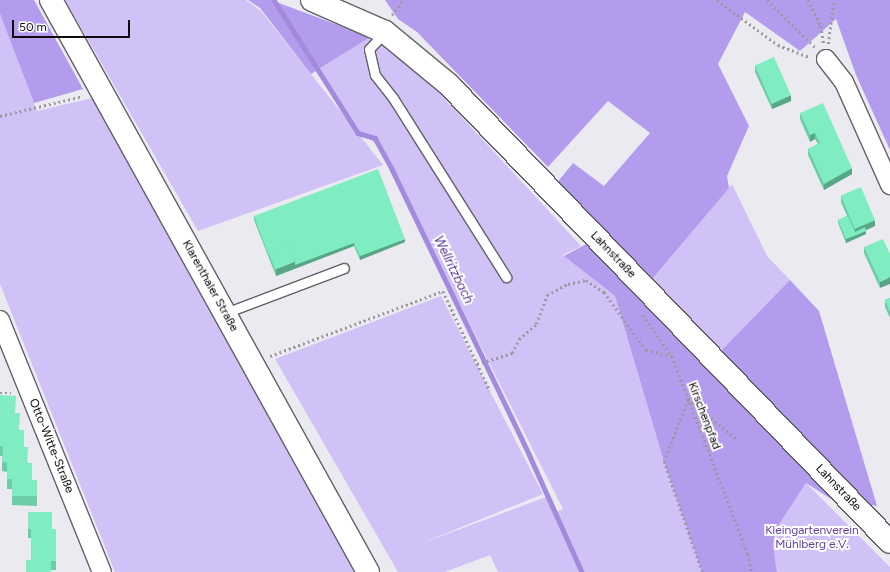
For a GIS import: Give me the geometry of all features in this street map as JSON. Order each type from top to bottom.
[{"type":"street","name":"Klarenthaler Straße","points":[[51,0],[368,572]]},
{"type":"street","name":"Lahnstraße","points":[[312,0],[385,32],[448,84],[890,542]]},
{"type":"street","points":[[826,59],[844,82],[890,185]]},
{"type":"street","name":"Otto-Witte-Straße","points":[[0,320],[102,572]]},
{"type":"lane","points":[[385,32],[369,49],[375,75],[394,98],[506,277]]},
{"type":"lane","points":[[225,312],[344,268]]},
{"type":"path","points":[[717,0],[778,45],[806,56],[826,59]]},
{"type":"path","points":[[767,0],[826,59]]},
{"type":"path","points":[[808,0],[821,26],[826,59]]},
{"type":"path","points":[[826,59],[834,0]]},
{"type":"path","points":[[0,116],[102,91]]},
{"type":"path","points":[[477,364],[512,353],[520,339],[536,324],[547,295],[568,284],[586,280],[604,292],[646,350],[672,356]]},
{"type":"path","points":[[252,363],[444,291],[490,391]]},
{"type":"path","name":"Kirschenpfad","points":[[639,308],[672,356],[748,554],[752,572]]},
{"type":"path","points":[[702,572],[664,462],[688,400],[738,440]]},
{"type":"green space","points":[[65,0],[246,0],[261,11],[383,165],[198,231]]},
{"type":"green space","points":[[0,14],[37,111],[92,98],[196,278],[358,572],[115,572],[0,284]]},
{"type":"green space","points":[[367,38],[398,48],[581,246],[563,255],[615,296],[664,462],[702,572],[498,572],[490,555],[445,572],[398,572],[275,359],[441,296],[543,494],[417,545],[546,497],[554,513],[563,509],[379,145],[358,133],[318,70]]},
{"type":"green space","points":[[732,184],[767,256],[790,280],[722,350],[648,284]]},
{"type":"green space","name":"Kleingartenverein Mühlberg e.V.","points":[[806,483],[890,567],[890,572],[777,572],[773,545],[776,529]]},
{"type":"shaded area","points":[[0,0],[34,0],[83,89],[34,103],[0,14]]},
{"type":"shaded area","points":[[248,0],[271,0],[370,37],[311,74],[260,8]]},
{"type":"shaded area","points":[[385,0],[890,0],[890,150],[856,75],[836,19],[800,51],[745,12],[718,64],[749,126],[727,176],[729,188],[648,284],[556,184],[573,163],[604,186],[650,133],[608,101],[548,167],[417,32],[398,19]]},
{"type":"shaded area","points":[[592,241],[713,359],[790,280],[819,311],[877,506],[831,499],[806,483],[776,529],[773,545],[777,572],[702,572],[664,462],[615,296],[564,256]]},
{"type":"building","points":[[774,57],[791,95],[772,104],[755,66]]},
{"type":"building","points":[[823,103],[852,168],[824,184],[808,149],[820,143],[815,133],[810,135],[800,113]]},
{"type":"building","points":[[378,169],[405,239],[360,256],[354,243],[295,265],[288,245],[269,253],[269,256],[254,216]]},
{"type":"building","points":[[861,187],[875,220],[855,229],[841,196]]},
{"type":"building","points":[[848,216],[855,232],[865,227],[866,231],[846,239],[838,220]]},
{"type":"building","points":[[883,239],[890,254],[890,277],[880,282],[864,247]]},
{"type":"building","points":[[288,245],[295,262],[275,270],[269,253]]},
{"type":"building","points":[[890,298],[890,312],[885,300]]},
{"type":"building","points":[[0,395],[16,396],[15,413],[20,413],[19,430],[24,430],[24,447],[28,447],[27,463],[32,463],[32,480],[37,480],[37,496],[12,496],[12,479],[7,479],[7,462],[2,462],[3,446],[0,446]]},
{"type":"building","points":[[28,512],[52,512],[52,529],[56,529],[56,561],[51,561],[51,572],[26,572],[26,560],[31,560],[31,529],[28,529]]},
{"type":"waterway","name":"Wellritzbach","points":[[274,0],[358,133],[375,138],[392,169],[529,454],[582,572]]}]
